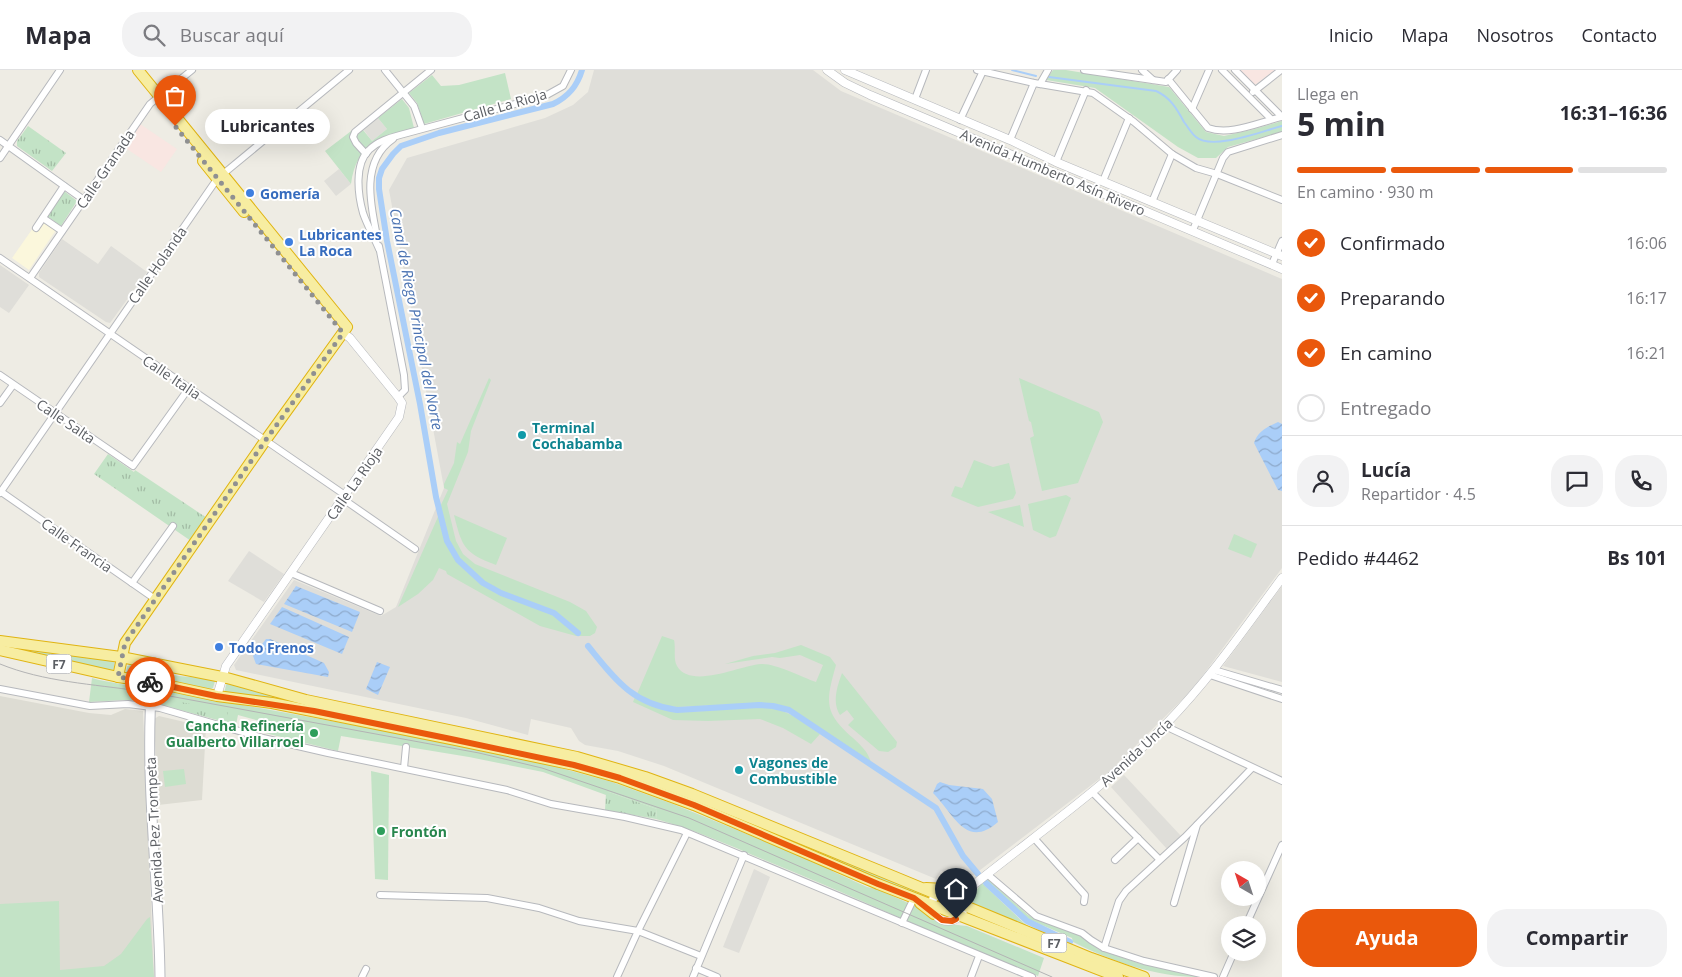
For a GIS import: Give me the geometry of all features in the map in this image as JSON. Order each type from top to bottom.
[{"type":"highway","points":[[118,677],[125,643],[265,441],[347,333],[156,98],[131,70]]},
{"type":"highway","points":[[138,70],[156,98]]},
{"type":"highway","name":"F7","points":[[0,640],[122,657],[222,676],[306,700],[577,757],[645,777],[702,798],[920,888],[934,904]]},
{"type":"highway","name":"F7","points":[[0,650],[118,677],[152,682],[216,696],[280,705],[451,739],[574,765],[620,778],[694,805],[914,898],[934,904],[960,907],[981,919],[1118,977]]},
{"type":"highway","points":[[920,888],[945,889]]},
{"type":"highway","points":[[960,907],[981,919]]},
{"type":"highway","name":"F7","points":[[981,919],[1144,977]]},
{"type":"main road","name":"Avenida Pez Trompeta","points":[[152,682],[150,776],[159,921],[160,977]]},
{"type":"street","points":[[0,158],[60,70]]},
{"type":"street","name":"Calle Granada","points":[[30,278],[150,104],[192,70]]},
{"type":"street","name":"Calle Holanda","points":[[0,492],[219,176],[349,70]]},
{"type":"street","points":[[385,70],[414,106],[422,128]]},
{"type":"street","points":[[366,154],[356,143],[353,137],[354,132],[431,70]]},
{"type":"street","name":"Calle La Rioja","points":[[379,249],[364,214],[360,194],[359,172],[366,154],[379,142],[400,135],[545,96],[562,86],[571,70]]},
{"type":"street","name":"Avenida Humberto Asín Rivero","points":[[827,70],[845,83],[870,95],[1282,268]]},
{"type":"street","name":"Avenida Humberto Asín Rivero","points":[[845,70],[855,72],[1056,162],[1279,255]]},
{"type":"street","points":[[915,99],[926,70]]},
{"type":"street","points":[[1010,140],[1037,84],[1048,70]]},
{"type":"street","points":[[1084,70],[1154,81],[1167,81],[1177,70]]},
{"type":"street","points":[[1142,70],[1154,81]]},
{"type":"street","points":[[1192,109],[1209,70]]},
{"type":"street","points":[[1222,70],[1270,120]]},
{"type":"street","points":[[1235,70],[1282,117]]},
{"type":"street","points":[[1248,96],[1281,70]]},
{"type":"street","points":[[960,120],[980,71],[1037,84],[1086,90],[1129,118],[1172,154],[1196,168],[1282,200]]},
{"type":"street","points":[[1167,81],[1208,128],[1214,130],[1240,128],[1282,117]]},
{"type":"street","points":[[1056,162],[1086,90]]},
{"type":"street","points":[[1103,181],[1129,118]]},
{"type":"street","name":"Calle La Rioja","points":[[216,696],[226,666],[399,417],[402,403],[398,397],[405,390],[404,375],[379,249],[370,192],[371,174],[376,157],[386,144],[400,135]]},
{"type":"street","points":[[1194,230],[1216,174],[1223,158],[1228,152],[1282,135]]},
{"type":"street","points":[[0,140],[84,200]]},
{"type":"street","points":[[1152,202],[1172,154]]},
{"type":"street","points":[[36,228],[64,186]]},
{"type":"street","points":[[43,218],[62,231]]},
{"type":"street","points":[[1272,264],[1279,255],[1282,241]]},
{"type":"street","name":"Calle Italia","points":[[0,258],[265,441],[415,549]]},
{"type":"street","points":[[347,333],[398,397]]},
{"type":"street","name":"Calle Salta","points":[[0,376],[132,466],[189,388]]},
{"type":"street","points":[[0,403],[13,385]]},
{"type":"street","name":"Calle Francia","points":[[0,492],[155,599]]},
{"type":"street","points":[[132,583],[173,526]]},
{"type":"street","points":[[291,573],[380,611]]},
{"type":"street","name":"Avenida Uncía","points":[[960,907],[987,874],[1093,793],[1165,726],[1212,673],[1282,578]]},
{"type":"street","points":[[1212,673],[1282,690]]},
{"type":"street","points":[[1212,673],[1282,699]]},
{"type":"street","points":[[0,689],[90,706],[128,704],[160,708],[328,754],[507,790],[551,804],[625,817],[681,830],[1032,977]]},
{"type":"street","points":[[1165,726],[1282,781]]},
{"type":"street","points":[[404,768],[406,747]]},
{"type":"street","points":[[1104,948],[1120,901],[1126,891],[1185,837],[1252,768]]},
{"type":"street","points":[[1093,793],[1159,860]]},
{"type":"street","points":[[1174,903],[1198,822]]},
{"type":"street","points":[[617,977],[687,833]]},
{"type":"street","points":[[1034,838],[1085,895],[1084,902]]},
{"type":"street","points":[[1115,860],[1138,838]]},
{"type":"street","points":[[1250,916],[1282,845]]},
{"type":"street","points":[[693,977],[744,855]]},
{"type":"street","points":[[987,874],[1036,916],[1082,933],[1104,948],[1151,963],[1214,977]]},
{"type":"street","points":[[945,889],[953,890],[960,907],[942,920],[934,904],[945,889]]},
{"type":"street","points":[[380,895],[487,898],[539,908],[579,921],[638,931],[701,956]]},
{"type":"street","points":[[902,923],[914,898]]},
{"type":"street","points":[[971,977],[979,956]]},
{"type":"street","points":[[1223,977],[1230,961]]},
{"type":"street","points":[[696,968],[717,977]]},
{"type":"street","points":[[362,977],[366,969]]},
{"type":"shaded area","points":[[594,70],[813,70],[841,91],[1282,279],[1282,568],[1192,690],[1111,770],[971,877],[941,871],[936,879],[664,766],[618,751],[585,745],[579,741],[571,728],[531,719],[528,735],[466,718],[236,670],[234,665],[294,580],[381,616],[396,607],[444,488],[389,190],[407,158],[545,118],[573,105],[588,92]]},
{"type":"shaded area","points":[[1239,70],[1275,70],[1256,84],[1253,84]]},
{"type":"shaded area","points":[[378,118],[387,129],[372,141],[363,129]]},
{"type":"shaded area","points":[[140,124],[177,149],[161,172],[124,147]]},
{"type":"shaded area","points":[[339,169],[351,184],[336,196],[324,181]]},
{"type":"shaded area","points":[[45,222],[56,230],[29,270],[12,258],[33,228],[38,231]]},
{"type":"shaded area","points":[[62,239],[98,264],[111,246],[147,272],[110,323],[39,277],[39,273]]},
{"type":"shaded area","points":[[0,265],[29,285],[9,313],[0,307]]},
{"type":"shaded area","points":[[249,551],[284,574],[264,602],[228,581]]},
{"type":"shaded area","points":[[1282,586],[1282,682],[1223,666]]},
{"type":"shaded area","points":[[0,696],[89,713],[111,715],[125,709],[143,711],[154,977],[0,977]]},
{"type":"shaded area","points":[[159,716],[206,727],[202,800],[158,805],[154,719]]},
{"type":"shaded area","points":[[1124,775],[1181,836],[1167,849],[1111,787]]},
{"type":"shaded area","points":[[754,869],[770,877],[739,953],[723,947]]},
{"type":"green space","points":[[1053,70],[1066,70],[1169,87],[1206,132],[1224,136],[1282,121],[1282,132],[1228,147],[1216,158],[1198,158],[1178,147],[1095,88],[1046,80]]},
{"type":"green space","points":[[505,73],[511,99],[424,124],[417,103],[409,93],[432,75],[441,86],[459,85]]},
{"type":"green space","points":[[402,99],[409,108],[414,128],[380,140],[364,151],[354,170],[351,184],[325,151],[359,125],[372,141],[387,129],[378,118]]},
{"type":"green space","points":[[28,126],[66,153],[52,171],[17,146],[17,141]]},
{"type":"green space","points":[[64,191],[77,201],[61,226],[47,216]]},
{"type":"green space","points":[[489,378],[491,380],[471,431],[468,452],[447,504],[456,541],[463,554],[475,564],[570,602],[586,611],[597,627],[595,633],[590,636],[576,636],[540,626],[439,568],[433,580],[418,594],[398,607],[441,510],[440,507],[448,490],[444,488],[444,484],[454,463],[457,442],[460,444]]},
{"type":"green space","points":[[1019,378],[1099,412],[1103,422],[1078,483],[1042,491],[1030,438],[1034,436]]},
{"type":"green space","points":[[108,454],[207,518],[191,541],[94,474]]},
{"type":"green space","points":[[974,460],[993,467],[1009,463],[1016,493],[1013,499],[978,507],[951,496],[955,486],[962,488]]},
{"type":"green space","points":[[1066,495],[1071,498],[1056,536],[1050,538],[1033,530],[1028,504]]},
{"type":"green space","points":[[1020,505],[1024,527],[988,512]]},
{"type":"green space","points":[[454,515],[507,538],[496,565],[477,557],[466,548],[459,535]]},
{"type":"green space","points":[[1234,534],[1257,544],[1251,558],[1228,549]]},
{"type":"green space","points":[[662,636],[674,640],[677,666],[684,673],[693,676],[717,674],[752,665],[767,664],[816,682],[823,665],[800,655],[725,664],[801,645],[830,657],[836,665],[829,697],[832,713],[843,729],[868,754],[871,762],[789,708],[776,704],[663,706],[637,694]]},
{"type":"green space","points":[[21,646],[115,661],[113,672],[0,647]]},
{"type":"green space","points":[[130,665],[179,676],[213,679],[215,681],[211,689],[164,679],[128,675],[126,673],[127,666]]},
{"type":"green space","points":[[842,673],[897,742],[896,747],[888,752],[879,751],[848,725],[854,719],[847,710],[840,715],[836,700]]},
{"type":"green space","points":[[92,678],[137,687],[141,692],[142,700],[89,702]]},
{"type":"green space","points":[[227,681],[676,791],[930,896],[930,898],[891,885],[650,785],[224,694]]},
{"type":"green space","points":[[165,691],[403,734],[546,764],[612,782],[673,804],[825,866],[867,887],[877,889],[926,911],[939,921],[967,926],[1044,958],[1038,976],[723,842],[656,819],[657,809],[609,792],[606,795],[543,772],[469,757],[341,736],[338,751],[261,732],[263,722],[238,715],[236,725],[159,704],[160,697]]},
{"type":"green space","points":[[635,697],[659,708],[681,712],[744,707],[774,709],[796,717],[820,734],[811,744],[783,728],[760,719],[673,720],[633,702]]},
{"type":"green space","points":[[175,701],[228,711],[226,722],[174,708]]},
{"type":"green space","points":[[184,769],[186,784],[165,787],[163,771]]},
{"type":"green space","name":"Frontón","points":[[371,771],[389,775],[388,880],[375,879]]},
{"type":"green space","points":[[609,792],[657,809],[656,819],[605,810],[606,793]]},
{"type":"green space","points":[[987,878],[1028,915],[1079,935],[1098,949],[1141,964],[1149,964],[1199,977],[1167,974],[1134,967],[1073,942],[1072,938],[1028,919],[986,880]]},
{"type":"green space","points":[[982,883],[1030,928],[975,905],[971,901],[971,897]]},
{"type":"green space","points":[[59,901],[60,970],[104,966],[121,954],[150,917],[154,977],[0,977],[0,904]]},
{"type":"water","points":[[1278,422],[1282,424],[1282,491],[1278,490],[1254,443],[1260,432]]},
{"type":"water","points":[[296,586],[360,612],[352,632],[284,604]]},
{"type":"water","points":[[282,607],[349,637],[342,654],[270,624]]},
{"type":"water","points":[[266,639],[270,639],[324,663],[329,672],[328,677],[256,664],[253,656]]},
{"type":"water","points":[[377,662],[390,667],[378,695],[366,689]]},
{"type":"water","points":[[940,782],[949,785],[983,789],[992,799],[998,822],[987,830],[977,832],[969,831],[961,826],[933,793]]},
{"type":"waterway","name":"Canal de Riego Principal del Norte","points":[[578,633],[554,613],[501,593],[483,583],[458,560],[447,541],[436,497],[420,404],[387,241],[379,178],[382,169],[401,146],[439,133],[553,104],[571,91],[582,70]]},
{"type":"waterway","points":[[1012,70],[1036,76]]},
{"type":"waterway","points":[[1049,77],[1156,91],[1169,100],[1193,134],[1203,141],[1213,142],[1238,139],[1282,126]]},
{"type":"waterway","name":"Canal de Riego Principal del Norte","points":[[588,646],[625,688],[647,702],[661,707],[677,710],[759,705],[789,710],[936,808],[963,856],[978,874]]},
{"type":"waterway","name":"Canal de Riego Principal del Norte","points":[[986,883],[1027,921],[1070,942]]},
{"type":"tram line","points":[[0,664],[51,679],[139,691]]},
{"type":"tram line","points":[[164,695],[479,753],[542,768],[689,818],[1052,977]]},
{"type":"way so far","points":[[150,682],[118,677],[125,643],[265,441],[343,333],[175,126]]},
{"type":"place","name":"Lubricantes","points":[[175,126]]},
{"type":"place","name":"Gomería","points":[[250,193]]},
{"type":"place","name":"Lubricantes La Roca","points":[[289,242]]},
{"type":"place","name":"Terminal Cochabamba","points":[[522,435]]},
{"type":"place","name":"Todo Frenos","points":[[219,647]]},
{"type":"place","name":"Cancha Refinería Gualberto Villarroel","points":[[314,733]]},
{"type":"place","name":"Vagones de Combustible","points":[[739,770]]},
{"type":"place","name":"Frontón","points":[[381,831]]},
{"type":"route","points":[[150,682],[216,696],[272,703],[314,711],[512,751],[620,778],[694,805],[914,898],[942,920],[947,922],[956,919]]}]
